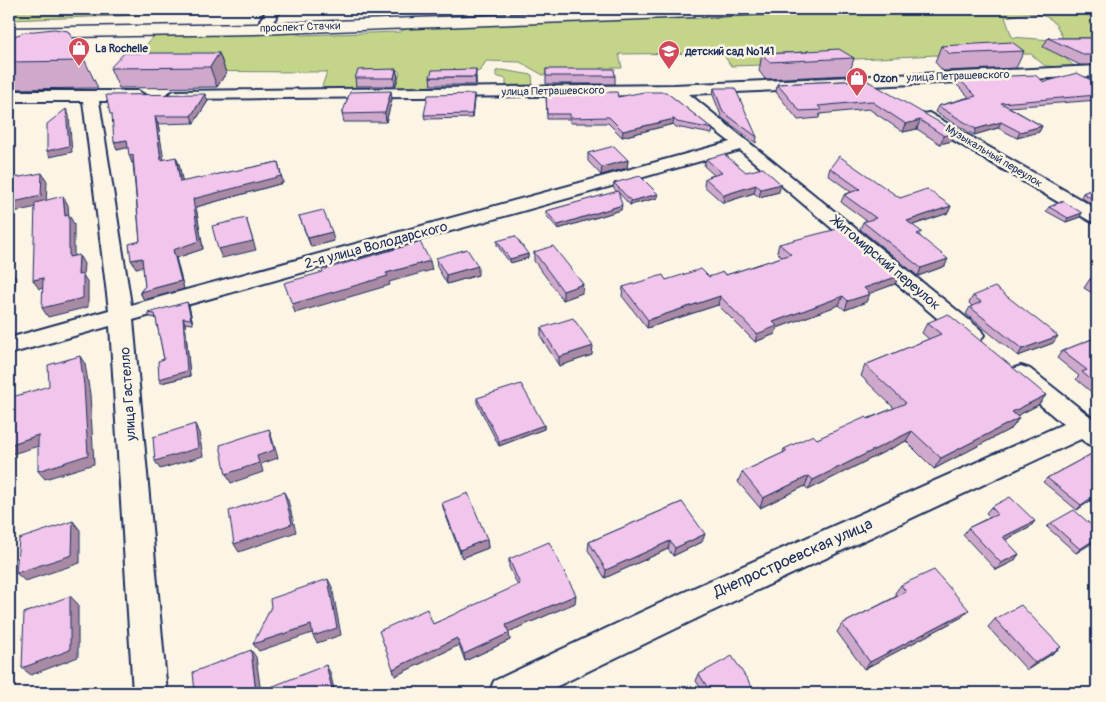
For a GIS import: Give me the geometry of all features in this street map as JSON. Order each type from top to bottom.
[{"type":"main road","name":"проспект Стачки","points":[[9,24],[271,14],[569,9]]},
{"type":"main road","name":"проспект Стачки","points":[[9,33],[272,28],[772,9]]},
{"type":"street","points":[[1077,71],[1097,81]]},
{"type":"street","name":"улица Петрашевского","points":[[9,96],[90,97],[674,90],[1097,71]]},
{"type":"street","points":[[865,80],[891,95]]},
{"type":"street","name":"Житомирский переулок","points":[[674,90],[744,144],[984,344]]},
{"type":"street","points":[[9,104],[42,96]]},
{"type":"street","name":"улица Гастелло","points":[[90,97],[122,316],[150,693]]},
{"type":"street","name":"Музыкальный переулок","points":[[917,110],[1097,217]]},
{"type":"street","name":"2-я улица Володарского","points":[[9,346],[744,144]]},
{"type":"street","points":[[1006,363],[1090,432]]},
{"type":"street","name":"Днепростроевская улица","points":[[506,693],[693,604],[1090,432]]},
{"type":"green space","points":[[9,9],[217,9],[191,15],[187,11],[146,12],[143,15],[9,20]]},
{"type":"green space","points":[[879,9],[1097,9],[1097,46],[1053,47],[1076,68],[1045,66],[1031,54],[959,56],[976,72],[959,72],[944,57],[936,55],[797,62],[807,77],[762,60],[760,61],[762,65],[731,66],[723,54],[619,54],[622,68],[601,68],[601,75],[543,75],[520,62],[486,61],[481,70],[477,72],[432,74],[429,91],[395,91],[400,72],[397,70],[362,70],[353,92],[320,92],[327,72],[126,71],[124,69],[156,34],[292,33],[302,35],[399,32],[409,28]],"holes":[[[1029,13],[1052,20],[1064,41],[1012,37],[1005,17]]]},
{"type":"green space","points":[[502,70],[532,75],[533,90],[506,90],[506,79],[496,76],[496,71]]},
{"type":"building","points":[[54,29],[68,31],[85,61],[9,62],[9,38],[25,32]]},
{"type":"building","points":[[1048,38],[1097,38],[1097,55],[1085,55]]},
{"type":"building","points":[[1012,42],[1024,51],[950,54],[941,46]]},
{"type":"building","points":[[839,49],[854,58],[769,62],[762,54],[808,52]]},
{"type":"building","points":[[124,53],[219,53],[210,67],[110,68]]},
{"type":"building","points":[[396,69],[394,78],[355,78],[358,70]]},
{"type":"building","points":[[476,69],[475,77],[430,77],[432,70]]},
{"type":"building","points":[[546,69],[614,69],[615,76],[546,76]]},
{"type":"building","points":[[1077,73],[1097,83],[1097,95],[1001,103],[1042,126],[1020,132],[1001,122],[976,129],[938,106],[976,96],[958,78],[1035,75],[1044,82]]},
{"type":"building","points":[[866,80],[956,132],[944,136],[920,120],[906,124],[871,101],[818,106],[822,110],[800,111],[777,84]]},
{"type":"building","points":[[714,88],[735,88],[757,137],[723,112]]},
{"type":"building","points":[[391,91],[385,113],[342,114],[350,92]]},
{"type":"building","points":[[617,92],[618,97],[644,92],[666,92],[713,129],[677,122],[674,119],[623,131],[609,117],[570,118],[570,114],[547,114],[546,93]]},
{"type":"building","points":[[205,94],[191,116],[155,116],[161,160],[176,157],[180,182],[278,162],[281,176],[193,199],[199,241],[173,250],[181,281],[140,292],[145,286],[142,258],[131,260],[129,244],[140,241],[133,155],[129,155],[127,140],[114,142],[112,114],[110,114],[106,95]]},
{"type":"building","points":[[474,94],[472,114],[424,115],[428,95]]},
{"type":"building","points":[[66,109],[69,146],[47,151],[47,124]]},
{"type":"building","points":[[614,146],[628,160],[602,167],[588,153]]},
{"type":"building","points":[[724,154],[746,172],[763,168],[781,184],[761,189],[756,185],[724,195],[705,178],[722,173],[706,159]]},
{"type":"building","points":[[839,156],[900,198],[927,189],[951,206],[907,221],[922,232],[917,234],[948,259],[921,268],[863,222],[876,218],[844,195],[860,189],[830,168]]},
{"type":"building","points":[[42,173],[41,196],[9,203],[9,179]]},
{"type":"building","points":[[640,176],[658,194],[631,201],[614,183]]},
{"type":"building","points":[[1097,187],[1097,202],[1083,193]]},
{"type":"building","points":[[618,191],[622,205],[558,225],[546,211]]},
{"type":"building","points":[[63,196],[65,216],[69,215],[69,257],[79,255],[78,275],[83,274],[83,298],[42,308],[43,278],[33,280],[35,203]]},
{"type":"building","points":[[1063,201],[1082,213],[1068,218],[1049,207]]},
{"type":"building","points":[[323,210],[332,232],[308,238],[299,216]]},
{"type":"building","points":[[246,218],[253,241],[218,249],[212,226]]},
{"type":"building","points":[[841,228],[899,276],[864,288],[870,294],[848,301],[843,296],[773,322],[777,326],[757,334],[720,296],[648,320],[623,287],[663,275],[666,280],[701,269],[709,277],[723,272],[726,275],[791,254],[779,244]]},
{"type":"building","points":[[515,236],[528,254],[510,259],[497,241]]},
{"type":"building","points":[[420,242],[430,261],[386,273],[388,276],[292,304],[284,283]]},
{"type":"building","points":[[553,246],[583,284],[563,291],[534,252]]},
{"type":"building","points":[[467,249],[478,266],[446,275],[436,258]]},
{"type":"building","points":[[1097,276],[1097,283],[1090,279]]},
{"type":"building","points":[[995,287],[1058,336],[1022,349],[970,307],[981,302],[973,296]]},
{"type":"building","points":[[187,302],[191,319],[183,318],[187,371],[159,379],[158,361],[164,359],[155,314],[148,313]]},
{"type":"building","points":[[948,314],[1046,395],[1012,412],[1019,418],[941,458],[912,431],[813,480],[809,476],[763,498],[742,472],[787,451],[784,449],[813,435],[817,439],[866,417],[868,419],[906,403],[865,365],[941,334],[927,323]]},
{"type":"building","points":[[573,318],[593,346],[559,357],[541,328]]},
{"type":"building","points":[[1097,337],[1097,385],[1082,372],[1087,370],[1062,351]]},
{"type":"building","points":[[80,356],[84,385],[88,455],[38,471],[38,435],[9,445],[9,398],[49,386],[48,365]]},
{"type":"building","points":[[521,384],[544,425],[499,441],[477,398]]},
{"type":"building","points":[[195,424],[198,448],[155,461],[153,437]]},
{"type":"building","points":[[269,429],[274,450],[257,456],[259,463],[226,474],[220,445]]},
{"type":"building","points":[[1097,451],[1097,494],[1081,505],[1047,478]]},
{"type":"building","points":[[284,492],[292,524],[234,544],[229,511]]},
{"type":"building","points":[[468,493],[487,539],[460,550],[442,503]]},
{"type":"building","points":[[1010,497],[1035,521],[1003,537],[1019,554],[1001,563],[968,528],[998,514],[991,507]]},
{"type":"building","points":[[682,502],[705,534],[675,548],[670,541],[606,570],[589,542]]},
{"type":"building","points":[[1074,510],[1097,530],[1097,538],[1080,549],[1051,523]]},
{"type":"building","points":[[73,521],[72,555],[16,573],[19,539]]},
{"type":"building","points":[[549,542],[576,595],[506,625],[509,633],[464,654],[457,638],[393,669],[379,631],[427,609],[433,624],[520,584],[509,559]]},
{"type":"building","points":[[934,570],[969,610],[870,662],[842,624],[906,592],[901,585]]},
{"type":"building","points":[[328,579],[337,628],[313,636],[311,625],[253,644],[271,607],[270,599]]},
{"type":"building","points":[[70,596],[70,650],[22,668],[24,613]]},
{"type":"building","points":[[1021,605],[1061,647],[1035,663],[995,619]]},
{"type":"building","points":[[251,650],[256,693],[195,693],[193,672]]},
{"type":"building","points":[[732,656],[756,693],[711,693],[699,674]]},
{"type":"building","points":[[326,665],[333,693],[256,693]]},
{"type":"place","name":"La Rochelle","points":[[79,67]]},
{"type":"place","name":"детский сад №141","points":[[669,70]]},
{"type":"place","name":"Ozon","points":[[857,97]]}]
